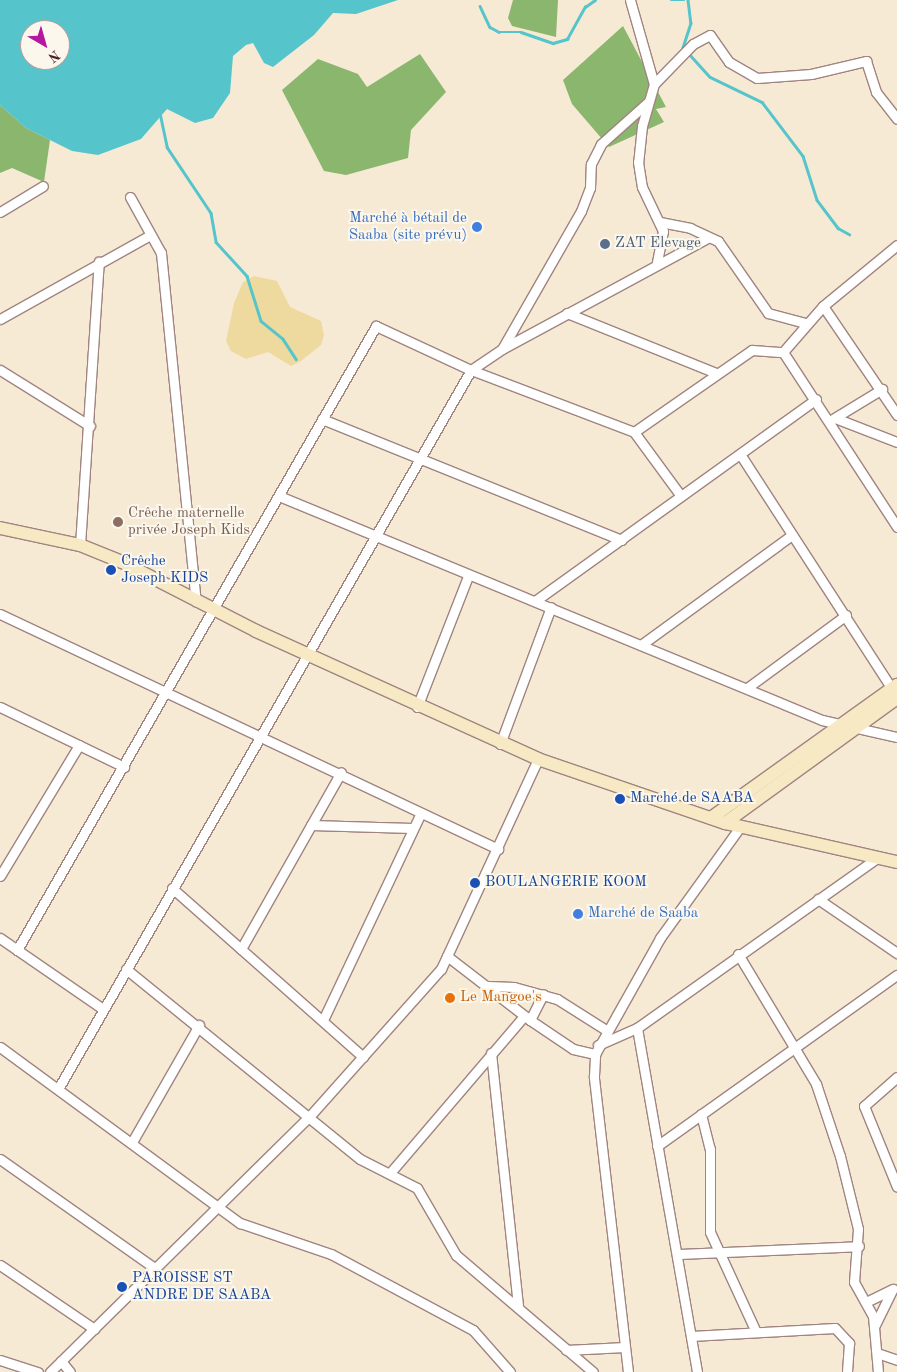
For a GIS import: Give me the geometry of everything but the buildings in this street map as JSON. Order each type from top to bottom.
[{"type":"street","points":[[630,0],[654,84]]},
{"type":"street","points":[[657,263],[664,243],[660,222],[639,175],[642,126],[654,84],[693,44],[710,34],[729,62],[757,78],[811,74],[866,61],[876,92],[897,119]]},
{"type":"street","points":[[502,348],[581,211],[598,150],[648,102]]},
{"type":"street","points":[[0,212],[43,186]]},
{"type":"street","points":[[130,197],[161,253],[196,601]]},
{"type":"street","points":[[660,222],[709,237],[724,248],[768,313],[806,323]]},
{"type":"street","points":[[0,319],[150,235]]},
{"type":"street","points":[[58,1089],[471,370],[502,348],[657,263],[709,237]]},
{"type":"street","points":[[783,352],[806,323],[823,306],[896,247]]},
{"type":"street","points":[[80,545],[90,426],[99,262]]},
{"type":"street","points":[[823,306],[882,389],[897,415]]},
{"type":"street","points":[[568,313],[716,373]]},
{"type":"street","points":[[17,950],[168,691],[376,326],[471,370],[634,432],[681,496]]},
{"type":"street","points":[[634,432],[716,373],[752,350],[783,352]]},
{"type":"street","points":[[783,352],[832,420],[897,527]]},
{"type":"street","points":[[0,370],[90,426]]},
{"type":"street","points":[[832,420],[882,389]]},
{"type":"street","points":[[535,601],[816,399]]},
{"type":"street","points":[[322,419],[621,540]]},
{"type":"street","points":[[832,420],[897,442]]},
{"type":"street","points":[[740,454],[896,692]]},
{"type":"street","points":[[279,496],[468,576],[551,607],[840,726],[897,737]]},
{"type":"street","points":[[0,528],[80,545],[417,707],[538,759],[726,823],[897,862]]},
{"type":"street","points":[[641,645],[792,535]]},
{"type":"street","points":[[417,707],[468,576]]},
{"type":"street","points":[[500,744],[551,607]]},
{"type":"street","points":[[0,614],[168,691],[261,737],[341,772],[420,814],[498,849]]},
{"type":"street","points":[[747,688],[846,615]]},
{"type":"street","points":[[711,818],[840,726],[896,692]]},
{"type":"street","points":[[726,823],[853,729],[896,692]]},
{"type":"street","points":[[1,711],[124,767]]},
{"type":"street","points":[[0,876],[78,745]]},
{"type":"street","points":[[50,1372],[309,1118],[441,969],[538,759]]},
{"type":"street","points":[[242,949],[341,772]]},
{"type":"street","points":[[322,1020],[420,814]]},
{"type":"street","points":[[311,825],[412,828]]},
{"type":"street","points":[[628,1372],[594,1076],[597,1050],[606,1030],[660,938],[740,827]]},
{"type":"street","points":[[447,956],[527,1018],[573,1049],[597,1050],[637,1028],[738,954],[876,858]]},
{"type":"street","points":[[172,888],[363,1057]]},
{"type":"street","points":[[818,899],[897,953]]},
{"type":"street","points":[[0,938],[103,1009]]},
{"type":"street","points":[[738,954],[816,1084],[840,1156],[859,1246],[854,1282],[866,1302],[875,1325],[878,1372]]},
{"type":"street","points":[[126,969],[368,1164],[390,1173],[417,1188],[447,1246],[593,1372]]},
{"type":"street","points":[[657,1146],[897,975]]},
{"type":"street","points":[[488,986],[543,994],[571,1006],[606,1030]]},
{"type":"street","points":[[390,1173],[491,1053],[527,1018],[543,994]]},
{"type":"street","points":[[132,1142],[198,1026]]},
{"type":"street","points":[[637,1028],[678,1254],[697,1372]]},
{"type":"street","points":[[0,1048],[248,1227],[331,1254],[473,1330],[510,1372]]},
{"type":"street","points":[[491,1053],[518,1307]]},
{"type":"street","points":[[897,1077],[864,1106],[897,1187]]},
{"type":"street","points":[[701,1114],[710,1149],[710,1227],[718,1252],[732,1272],[756,1332]]},
{"type":"street","points":[[1,1163],[156,1269]]},
{"type":"street","points":[[678,1254],[859,1246]]},
{"type":"street","points":[[0,1265],[94,1330]]},
{"type":"street","points":[[866,1302],[894,1289]]},
{"type":"street","points":[[875,1325],[894,1289]]},
{"type":"street","points":[[691,1336],[835,1328],[849,1343],[846,1372]]},
{"type":"street","points":[[566,1350],[625,1347]]},
{"type":"street","points":[[877,1353],[897,1360]]},
{"type":"street","points":[[0,1360],[38,1372]]},
{"type":"street","points":[[61,1361],[70,1372]]},
{"type":"green space","points":[[513,0],[558,0],[556,37],[512,26],[508,18]]},
{"type":"green space","points":[[623,26],[666,107],[656,109],[664,122],[609,147],[572,104],[563,80]]},
{"type":"green space","points":[[420,54],[446,92],[411,130],[408,158],[346,175],[324,171],[282,90],[318,59],[358,74],[367,87]]},
{"type":"green space","points":[[0,105],[26,128],[50,140],[44,182],[12,168],[0,173]]},
{"type":"sand","points":[[254,276],[277,281],[290,307],[321,321],[324,335],[321,345],[301,361],[291,366],[268,352],[246,359],[231,351],[226,341],[234,303],[243,282]]},
{"type":"water","points":[[0,0],[398,0],[356,14],[333,13],[314,35],[273,67],[264,63],[253,43],[246,45],[233,56],[230,93],[213,118],[195,123],[167,109],[141,139],[98,155],[72,151],[26,128],[0,105]]},
{"type":"waterway","points":[[480,6],[490,27],[499,32],[521,32],[553,43],[567,39],[585,7],[595,0]]},
{"type":"waterway","points":[[671,0],[684,0]]},
{"type":"waterway","points":[[688,0],[691,23],[683,47],[710,77],[762,102],[803,156],[817,200],[838,228],[849,234]]},
{"type":"waterway","points":[[160,113],[167,147],[211,213],[216,242],[247,276],[261,321],[283,339],[296,359]]},
{"type":"place","name":"Marché à bétail de Saaba (site prévu)","points":[[477,227]]},
{"type":"place","name":"ZAT Elevage","points":[[605,244]]},
{"type":"place","name":"Crêche maternelle privée Joseph Kids","points":[[118,522]]},
{"type":"place","name":"Crêche Joseph KIDS","points":[[111,570]]},
{"type":"place","name":"Marché de SAABA","points":[[620,799]]},
{"type":"place","name":"BOULANGERIE KOOM","points":[[475,883]]},
{"type":"place","name":"Marché de Saaba","points":[[578,914]]},
{"type":"place","name":"Le Mangoe's","points":[[450,998]]},
{"type":"place","name":"PAROISSE ST ANDRE DE SAABA","points":[[122,1287]]}]
